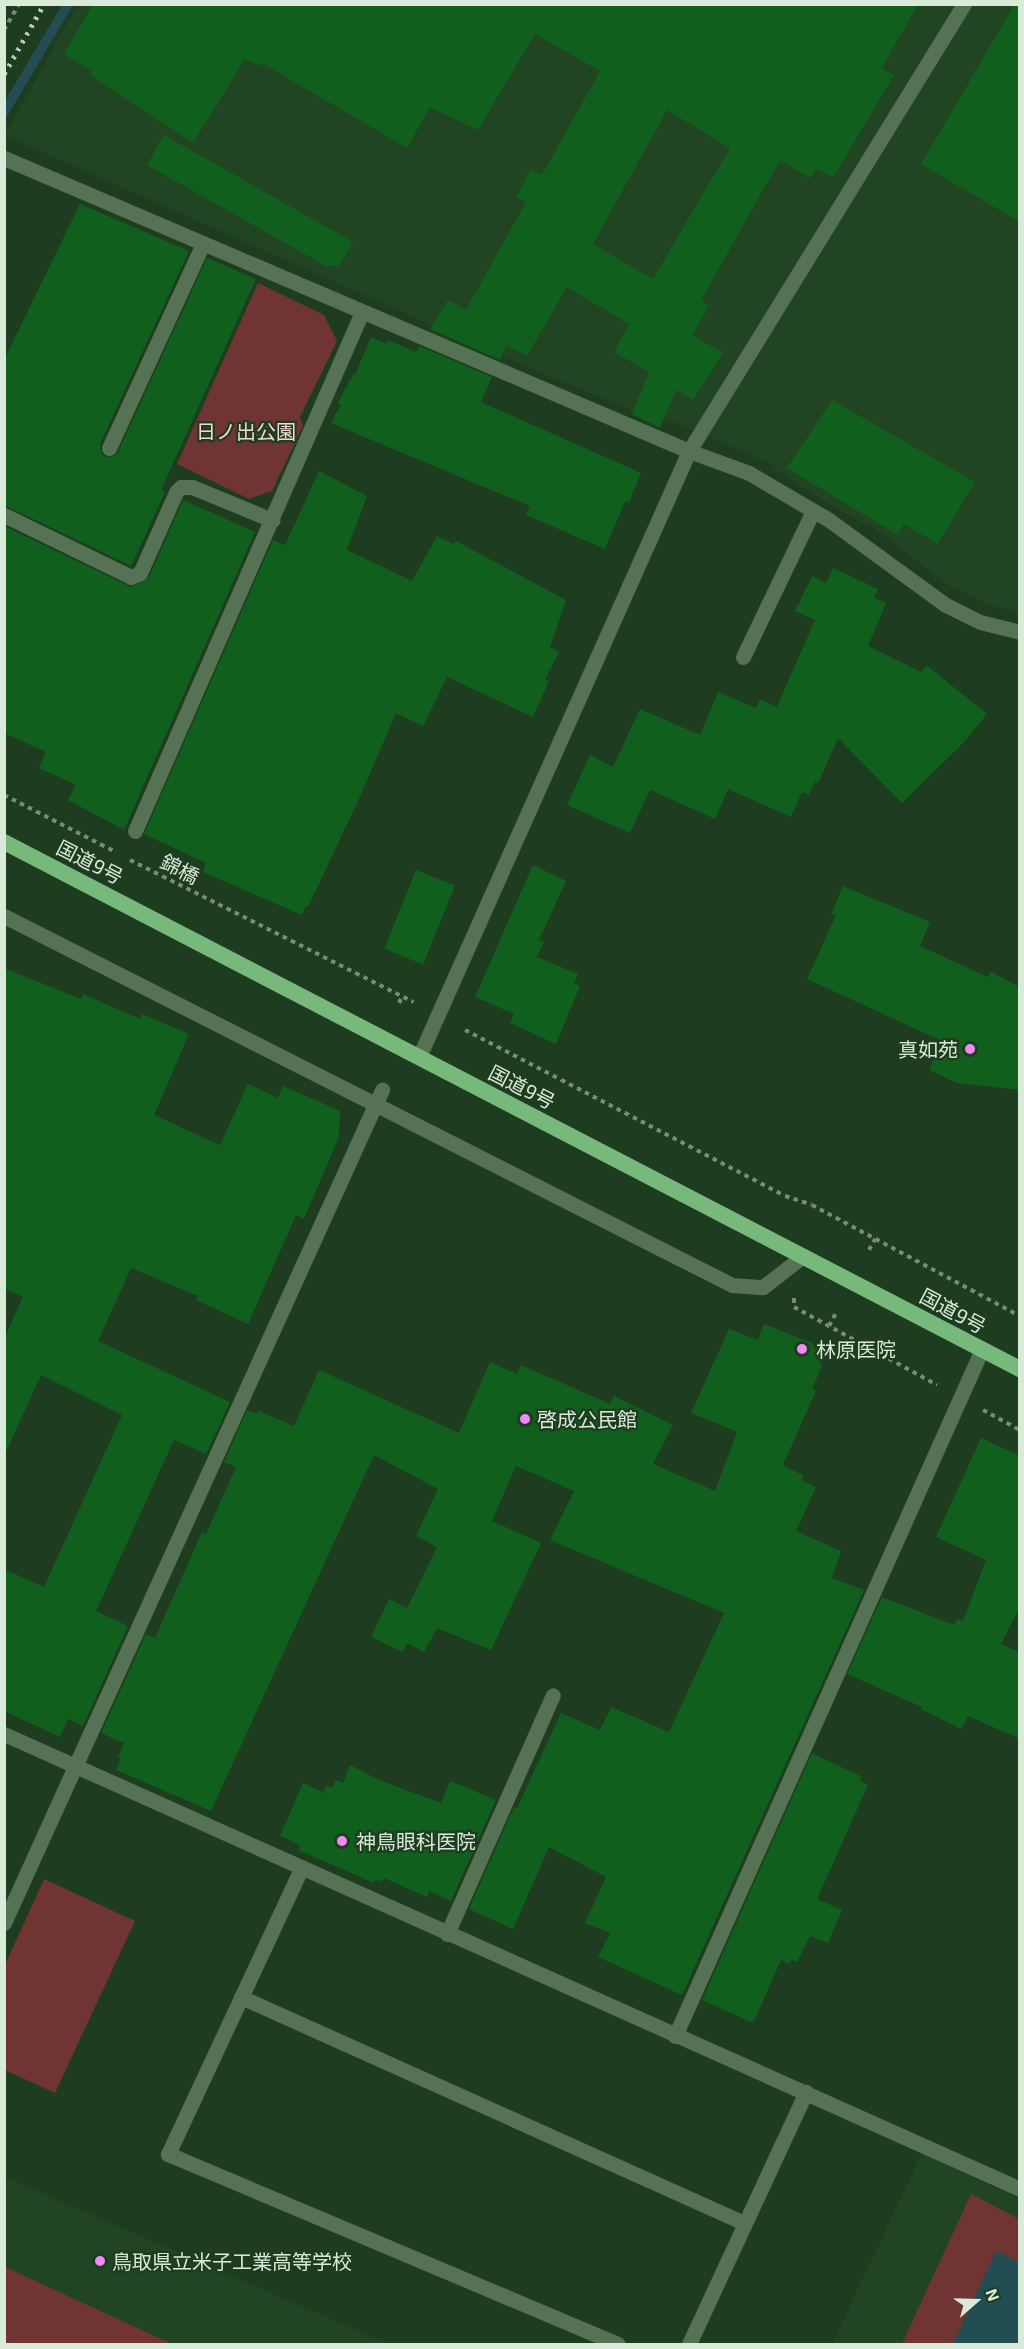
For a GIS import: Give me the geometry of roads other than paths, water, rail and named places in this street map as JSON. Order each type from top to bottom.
[{"type":"highway","name":"国道9号","points":[[4,842],[327,1007],[419,1058],[1020,1369]]},
{"type":"street","points":[[419,1058],[689,451],[964,4]]},
{"type":"street","points":[[4,158],[689,451],[749,473],[813,510],[944,604],[980,622],[1020,632]]},
{"type":"street","points":[[109,448],[203,244]]},
{"type":"street","points":[[135,831],[362,312]]},
{"type":"street","points":[[4,514],[131,577],[140,573],[176,492],[181,487],[192,487],[272,520]]},
{"type":"street","points":[[743,657],[813,510]]},
{"type":"street","points":[[4,916],[732,1285],[763,1287],[803,1256]]},
{"type":"street","points":[[4,1923],[382,1090]]},
{"type":"street","points":[[675,2036],[982,1349]]},
{"type":"street","points":[[447,1934],[553,1695]]},
{"type":"street","points":[[4,1734],[301,1869],[1020,2189]]},
{"type":"street","points":[[301,1869],[168,2154],[618,2344]]},
{"type":"street","points":[[241,1996],[744,2223]]},
{"type":"street","points":[[689,2344],[806,2092]]},
{"type":"water","points":[[62,5],[73,5],[5,120],[5,101]]},
{"type":"water","points":[[996,2251],[1019,2262],[1019,2344],[953,2344]]},
{"type":"railway","points":[[4,74],[44,4]]},
{"type":"place","name":"真如苑","points":[[970,1049]]},
{"type":"place","name":"林原医院","points":[[802,1349]]},
{"type":"place","name":"啓成公民館","points":[[525,1419]]},
{"type":"place","name":"神鳥眼科医院","points":[[342,1841]]},
{"type":"place","name":"鳥取県立米子工業高等学校","points":[[100,2261]]},
{"type":"park label","name":"日ノ出公園","points":[[246,431]]}]
